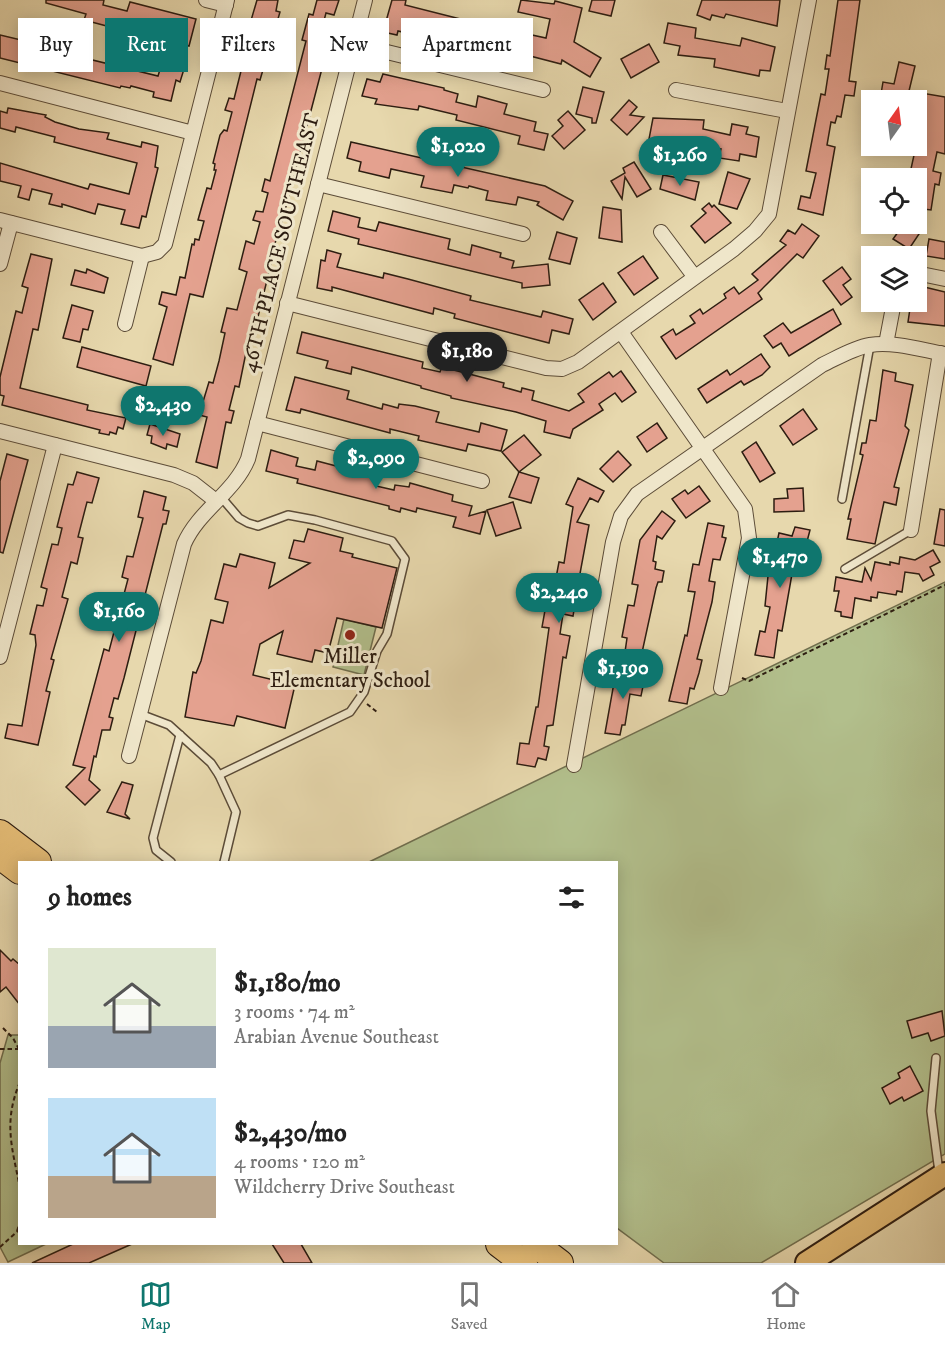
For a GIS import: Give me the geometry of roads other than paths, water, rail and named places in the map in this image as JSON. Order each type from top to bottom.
[{"type":"highway","points":[[0,833],[37,861]]},
{"type":"highway","points":[[0,856],[18,870]]},
{"type":"highway","points":[[501,1245],[524,1263]]},
{"type":"highway","points":[[535,1245],[560,1263]]},
{"type":"main road","points":[[807,1263],[943,1176]]},
{"type":"street","points":[[0,264],[5,221],[142,256],[157,252],[165,244],[226,3],[206,0]]},
{"type":"street","name":"46TH PLACE SOUTHEAST","points":[[360,18],[364,0]]},
{"type":"street","points":[[287,303],[546,368],[562,369],[578,363],[694,276],[734,249],[755,231],[768,214],[809,0]]},
{"type":"street","points":[[389,53],[543,90]]},
{"type":"street","name":"46TH PLACE SOUTHEAST","points":[[129,756],[184,544],[192,528],[233,485],[243,470],[347,72]]},
{"type":"street","points":[[0,83],[193,133]]},
{"type":"street","points":[[676,90],[787,111]]},
{"type":"street","points":[[318,184],[523,234]]},
{"type":"street","points":[[661,231],[694,276]]},
{"type":"street","points":[[125,324],[142,256]]},
{"type":"street","points":[[927,275],[945,279]]},
{"type":"street","points":[[886,344],[892,312]]},
{"type":"street","points":[[621,332],[745,509],[749,528],[721,688]]},
{"type":"street","points":[[574,765],[613,542],[621,516],[637,494],[822,365],[870,345],[886,344],[943,354],[912,530]]},
{"type":"street","points":[[257,423],[482,481]]},
{"type":"street","points":[[0,431],[174,475],[193,483],[218,499]]},
{"type":"street","points":[[0,657],[55,445]]},
{"type":"lane","points":[[842,499],[870,345]]},
{"type":"lane","points":[[218,499],[239,518],[258,526],[288,515],[383,537],[392,541],[401,550],[405,559],[387,634],[377,651],[372,674],[350,712],[219,775]]},
{"type":"lane","points":[[845,569],[912,530]]},
{"type":"lane","points":[[140,714],[169,725],[211,763],[219,775],[236,812],[224,861]]},
{"type":"lane","points":[[170,861],[156,850],[153,838],[180,735]]},
{"type":"lane","points":[[936,1058],[930,1111],[943,1176]]},
{"type":"place","name":"Miller Elementary School","points":[[350,635]]}]
